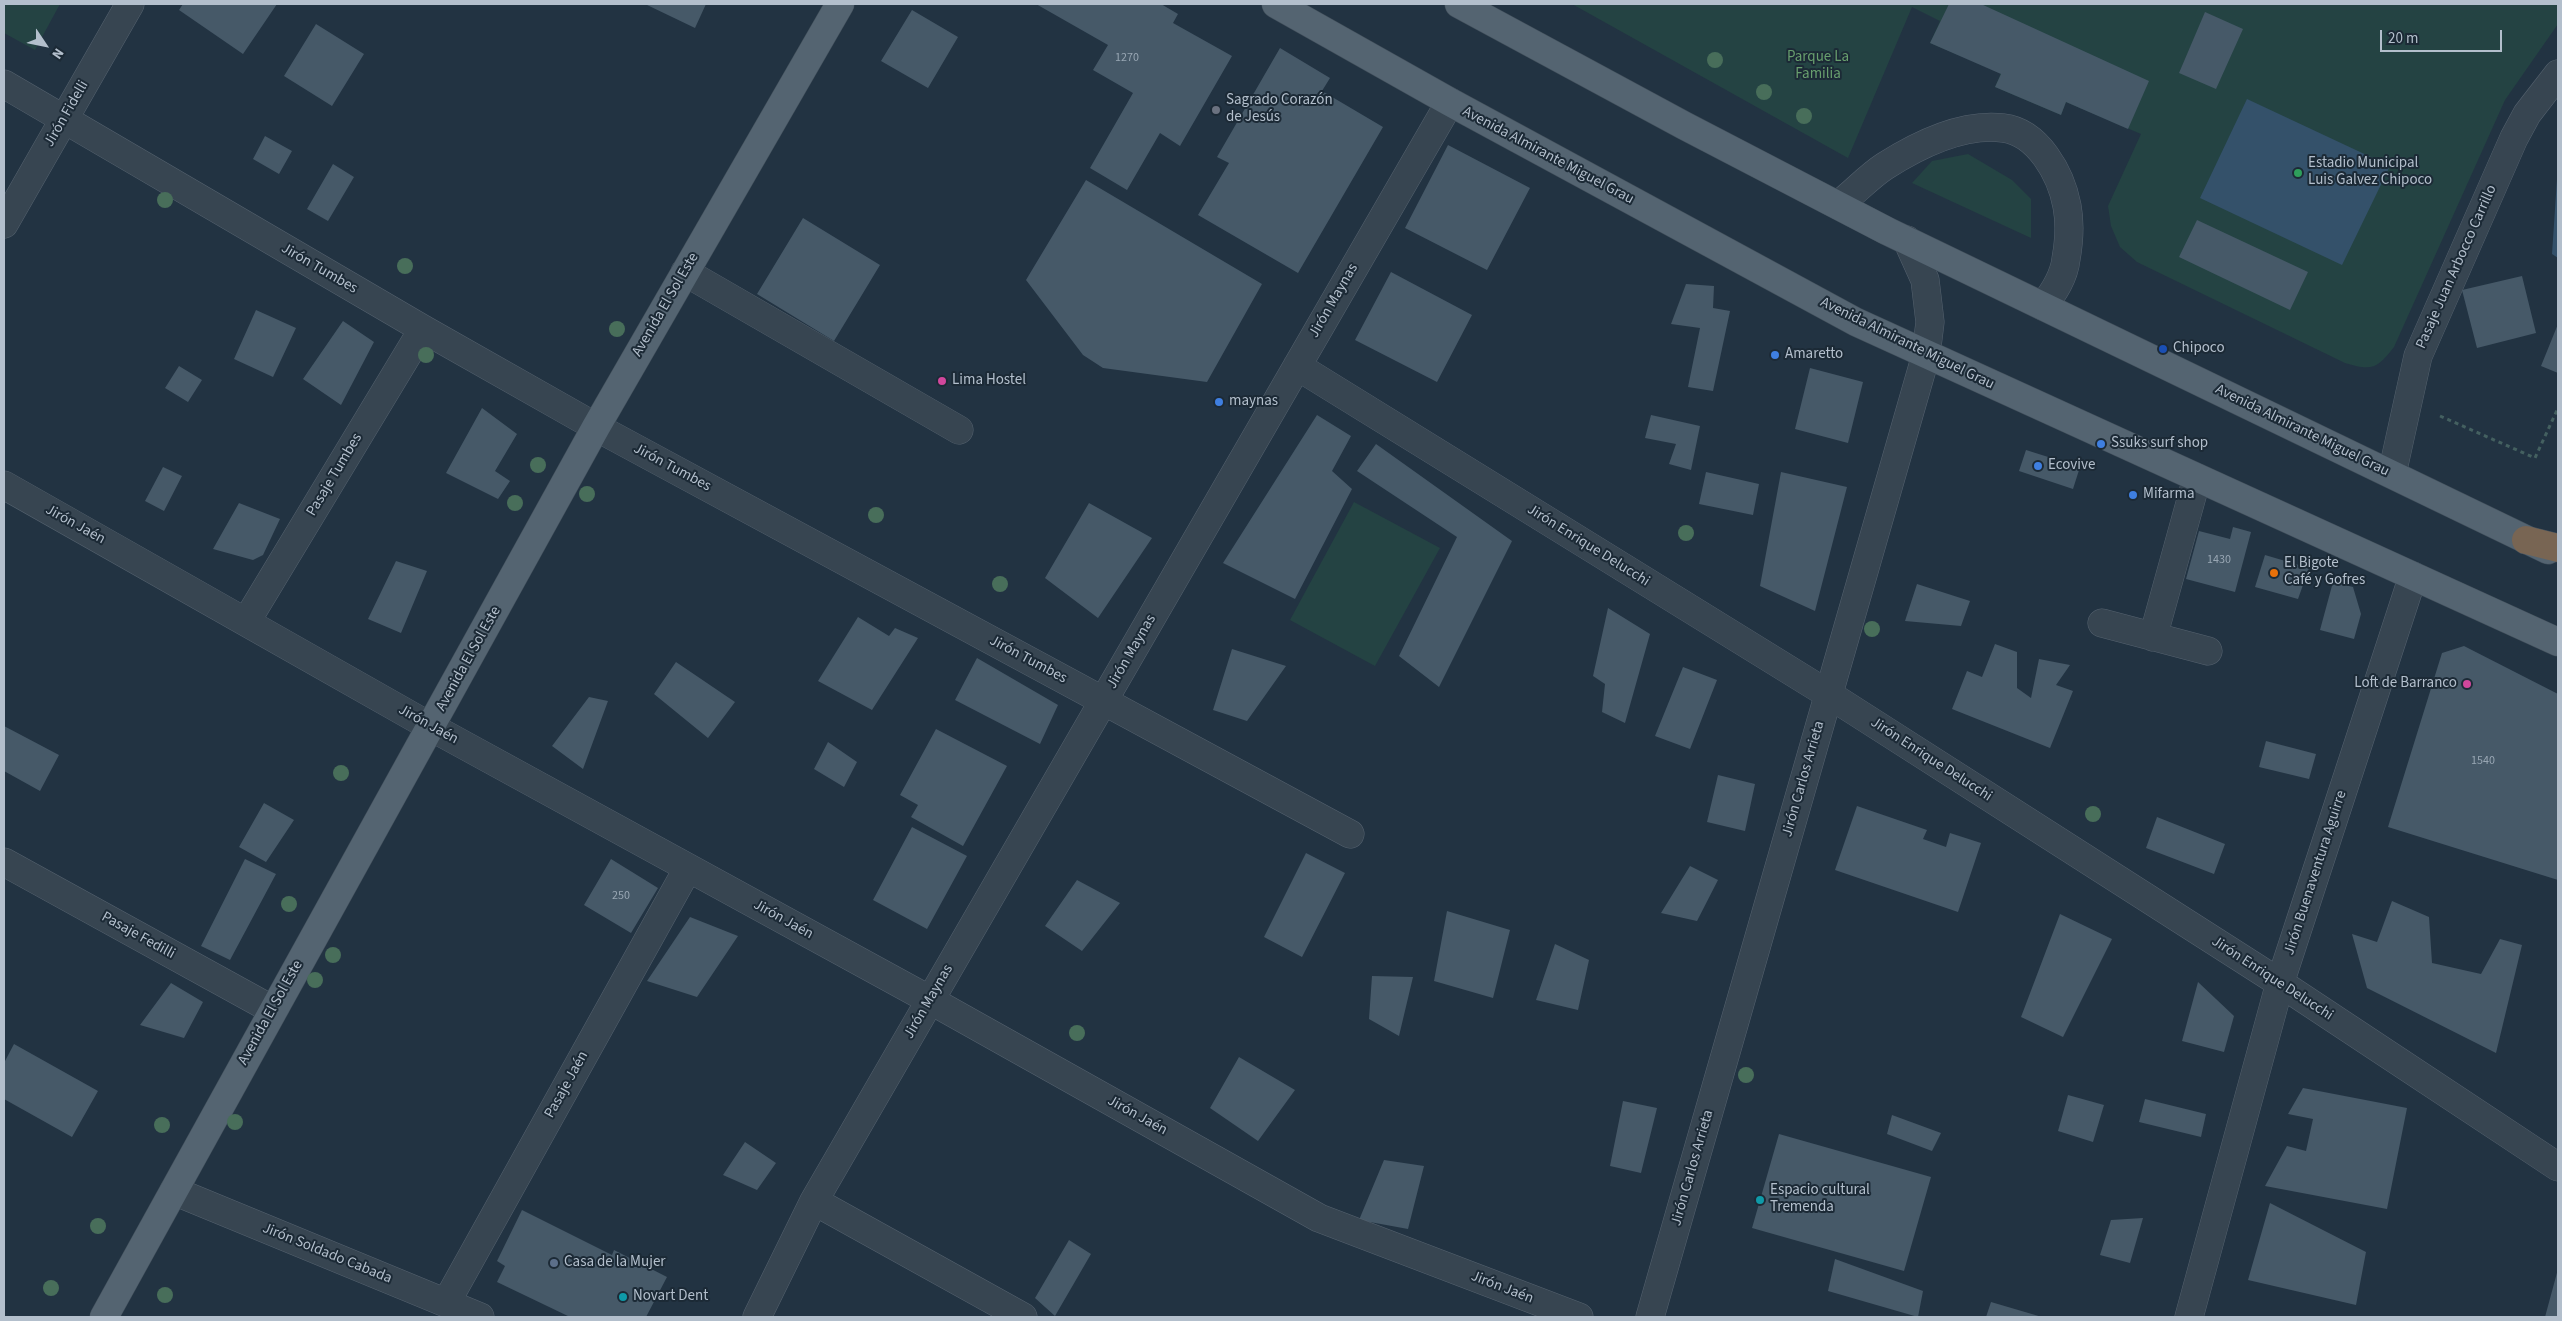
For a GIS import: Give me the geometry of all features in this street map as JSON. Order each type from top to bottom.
[{"type":"highway","points":[[2526,540],[2558,548]]},
{"type":"main road","name":"Avenida El Sol Este","points":[[104,1317],[596,427],[840,4]]},
{"type":"main road","name":"Avenida Almirante Miguel Grau","points":[[1276,4],[1450,102],[1856,322],[2558,642]]},
{"type":"main road","name":"Avenida Almirante Miguel Grau","points":[[1459,4],[1685,126],[1907,240],[2558,555]]},
{"type":"street","name":"Jirón Fidelli","points":[[4,224],[130,4]]},
{"type":"street","name":"Pasaje Juan Arbocco Carrillo","points":[[2392,474],[2418,356],[2514,138],[2527,114],[2558,74]]},
{"type":"street","name":"Jirón Tumbes","points":[[4,84],[423,329],[596,427],[1350,834]]},
{"type":"street","name":"Jirón Maynas","points":[[756,1317],[814,1201],[1450,102]]},
{"type":"street","points":[[1838,205],[1884,167],[1936,140],[1982,128],[2004,128],[2018,132],[2032,141],[2045,155],[2058,179],[2067,206],[2066,260],[2056,288],[2043,306]]},
{"type":"street","name":"Jirón Carlos Arrieta","points":[[1650,1317],[1926,355],[1930,322],[1925,280],[1907,240]]},
{"type":"street","points":[[685,272],[959,430]]},
{"type":"street","name":"Pasaje Tumbes","points":[[246,622],[423,329]]},
{"type":"street","name":"Jirón Enrique Delucchi","points":[[1297,366],[1828,694],[2280,983],[2558,1167]]},
{"type":"street","points":[[2153,637],[2197,478]]},
{"type":"street","name":"Jirón Jaén","points":[[4,485],[431,728],[930,1000],[1319,1218],[1579,1317]]},
{"type":"street","name":"Jirón Buenaventura Aguirre","points":[[2189,1317],[2280,983],[2413,576]]},
{"type":"street","points":[[2102,623],[2208,651]]},
{"type":"street","name":"Pasaje Fedilli","points":[[4,862],[273,1010]]},
{"type":"street","name":"Pasaje Jaén","points":[[446,1303],[688,868]]},
{"type":"street","name":"Jirón Soldado Cabada","points":[[174,1191],[480,1317]]},
{"type":"street","points":[[814,1201],[1023,1317]]},
{"type":"path","points":[[2408,402],[2535,458],[2558,408]]},
{"type":"green space","points":[[4,4],[60,4],[35,50],[4,33]]},
{"type":"green space","name":"Estadio Municipal Luis Galvez Chipoco","points":[[1572,4],[2558,4],[2558,24],[2505,100],[2394,347],[2378,364],[2362,367],[2345,363],[2137,262],[2120,247],[2111,226],[2108,206],[2141,134],[2066,102],[2061,115],[1995,87],[2001,73],[1930,43],[1940,21],[1912,7],[1848,158]]},
{"type":"green space","points":[[1968,154],[2012,180],[2031,199],[2031,238],[1912,183],[1932,161]]},
{"type":"green space","points":[[1354,502],[1440,548],[1375,666],[1290,620]]},
{"type":"water","points":[[2247,99],[2390,166],[2342,265],[2200,198]]},
{"type":"water","points":[[2558,164],[2558,258],[2552,254]]},
{"type":"building","points":[[183,4],[277,4],[243,54],[179,10]]},
{"type":"building","points":[[645,4],[706,4],[695,28]]},
{"type":"building","points":[[1036,4],[1161,4],[1178,14],[1173,23],[1232,56],[1180,146],[1160,133],[1127,190],[1090,168],[1133,93],[1093,70],[1108,45]]},
{"type":"building","points":[[1949,4],[1981,4],[2149,81],[2128,129],[2066,102],[2061,115],[1995,87],[2001,74],[1930,43]]},
{"type":"building","points":[[912,10],[958,37],[928,88],[881,61]]},
{"type":"building","points":[[2205,12],[2243,29],[2216,89],[2179,73]]},
{"type":"building","points":[[316,24],[364,54],[332,106],[284,76]]},
{"type":"building","points":[[1280,48],[1330,78],[1322,91],[1383,127],[1298,273],[1198,215],[1229,163],[1217,157]]},
{"type":"building","points":[[265,136],[292,151],[279,174],[253,159]]},
{"type":"building","points":[[1448,145],[1530,188],[1487,270],[1405,228]]},
{"type":"building","points":[[333,164],[354,177],[328,221],[307,209]]},
{"type":"building","points":[[1086,180],[1262,284],[1207,382],[1103,368],[1083,355],[1026,280]]},
{"type":"building","points":[[803,218],[880,265],[834,341],[757,294]]},
{"type":"building","points":[[2197,220],[2308,272],[2290,310],[2179,257]]},
{"type":"building","points":[[1391,272],[1472,315],[1437,382],[1355,340]]},
{"type":"building","points":[[2522,276],[2536,333],[2477,348],[2462,290]]},
{"type":"building","points":[[1686,284],[1714,286],[1713,308],[1730,311],[1713,391],[1688,387],[1700,328],[1671,324]]},
{"type":"building","points":[[256,310],[296,328],[273,377],[234,359]]},
{"type":"building","points":[[343,321],[374,342],[341,405],[303,379]]},
{"type":"building","points":[[2558,324],[2558,373],[2541,366]]},
{"type":"building","points":[[179,366],[202,380],[188,402],[165,388]]},
{"type":"building","points":[[1810,368],[1863,382],[1848,443],[1795,429]]},
{"type":"building","points":[[482,408],[517,434],[495,471],[510,481],[498,499],[446,473]]},
{"type":"building","points":[[1317,415],[1351,436],[1332,471],[1352,489],[1295,599],[1223,563]]},
{"type":"building","points":[[1651,415],[1700,426],[1691,470],[1669,464],[1676,444],[1645,438]]},
{"type":"building","points":[[1376,444],[1512,541],[1439,687],[1399,656],[1457,537],[1357,471]]},
{"type":"building","points":[[2026,450],[2080,467],[2073,489],[2019,471]]},
{"type":"building","points":[[163,467],[182,476],[164,511],[145,501]]},
{"type":"building","points":[[1706,472],[1759,484],[1753,515],[1699,504]]},
{"type":"building","points":[[1781,472],[1847,487],[1815,611],[1760,586]]},
{"type":"building","points":[[239,503],[280,519],[263,555],[253,560],[213,549]]},
{"type":"building","points":[[1089,503],[1152,538],[1098,618],[1045,578]]},
{"type":"building","points":[[2233,527],[2251,532],[2235,592],[2186,579],[2199,531],[2230,539]]},
{"type":"building","points":[[2265,555],[2309,568],[2298,599],[2255,587]]},
{"type":"building","points":[[396,561],[427,571],[401,633],[368,619]]},
{"type":"building","points":[[2333,582],[2353,587],[2361,614],[2354,639],[2320,630]]},
{"type":"building","points":[[1917,584],[1970,601],[1961,626],[1905,621]]},
{"type":"building","points":[[1608,608],[1650,634],[1625,723],[1602,712],[1605,684],[1593,676]]},
{"type":"building","points":[[858,617],[889,636],[895,628],[918,638],[872,710],[818,681]]},
{"type":"building","points":[[1995,644],[2017,652],[2017,688],[2031,698],[2039,659],[2070,665],[2056,685],[2073,691],[2050,748],[1952,709],[1967,671],[1982,677]]},
{"type":"building","points":[[2464,646],[2558,694],[2558,880],[2388,827],[2442,653]]},
{"type":"building","points":[[1232,649],[1286,666],[1247,721],[1213,710]]},
{"type":"building","points":[[977,658],[1058,705],[1040,744],[955,700]]},
{"type":"building","points":[[676,662],[735,702],[708,738],[654,694]]},
{"type":"building","points":[[1683,667],[1717,680],[1690,749],[1655,736]]},
{"type":"building","points":[[589,697],[608,701],[583,769],[552,746]]},
{"type":"building","points":[[4,726],[59,755],[40,791],[4,771]]},
{"type":"building","points":[[936,729],[1007,766],[963,846],[911,817],[918,805],[900,795]]},
{"type":"building","points":[[2266,741],[2316,754],[2309,779],[2259,767]]},
{"type":"building","points":[[828,742],[857,762],[844,787],[814,769]]},
{"type":"building","points":[[1718,775],[1755,784],[1745,831],[1707,822]]},
{"type":"building","points":[[264,803],[294,820],[266,862],[239,847]]},
{"type":"building","points":[[1857,806],[1927,830],[1923,839],[1946,847],[1950,833],[1981,843],[1958,912],[1835,870]]},
{"type":"building","points":[[2157,817],[2225,844],[2214,874],[2146,848]]},
{"type":"building","points":[[912,827],[967,856],[927,929],[873,900]]},
{"type":"building","points":[[1306,853],[1345,873],[1302,957],[1264,937]]},
{"type":"building","points":[[245,859],[276,874],[230,960],[201,946]]},
{"type":"building","points":[[611,859],[658,888],[631,933],[584,905]]},
{"type":"building","points":[[1690,866],[1718,880],[1697,921],[1661,913]]},
{"type":"building","points":[[1077,880],[1120,903],[1082,951],[1045,926]]},
{"type":"building","points":[[2392,901],[2429,917],[2432,963],[2481,974],[2500,939],[2522,945],[2496,1053],[2367,988],[2352,934],[2377,942]]},
{"type":"building","points":[[1447,911],[1510,930],[1493,998],[1434,981]]},
{"type":"building","points":[[2060,914],[2112,939],[2063,1037],[2021,1017]]},
{"type":"building","points":[[690,917],[738,936],[697,997],[647,981]]},
{"type":"building","points":[[1555,944],[1589,960],[1578,1010],[1536,1000]]},
{"type":"building","points":[[1372,976],[1413,977],[1399,1036],[1369,1019]]},
{"type":"building","points":[[2198,982],[2234,1016],[2224,1052],[2182,1041]]},
{"type":"building","points":[[171,983],[203,1002],[184,1038],[140,1025]]},
{"type":"building","points":[[14,1044],[98,1091],[72,1137],[4,1099],[4,1063]]},
{"type":"building","points":[[1239,1057],[1295,1090],[1258,1141],[1210,1108]]},
{"type":"building","points":[[2303,1088],[2407,1108],[2387,1209],[2265,1186],[2287,1146],[2306,1151],[2313,1119],[2288,1114]]},
{"type":"building","points":[[2068,1095],[2104,1105],[2093,1142],[2058,1131]]},
{"type":"building","points":[[2145,1099],[2206,1114],[2201,1137],[2139,1122]]},
{"type":"building","points":[[1623,1101],[1657,1108],[1641,1173],[1610,1166]]},
{"type":"building","points":[[1892,1115],[1941,1133],[1932,1151],[1887,1134]]},
{"type":"building","points":[[1779,1134],[1931,1177],[1904,1271],[1752,1228]]},
{"type":"building","points":[[745,1142],[776,1163],[757,1190],[723,1175]]},
{"type":"building","points":[[1384,1160],[1424,1166],[1408,1229],[1359,1220]]},
{"type":"building","points":[[2270,1203],[2366,1252],[2356,1305],[2248,1280]]},
{"type":"building","name":"Casa de la Mujer","points":[[522,1210],[612,1255],[614,1250],[667,1277],[646,1317],[570,1317],[497,1282],[505,1266],[497,1261]]},
{"type":"building","points":[[2143,1218],[2130,1263],[2100,1255],[2111,1220]]},
{"type":"building","points":[[1069,1240],[1091,1254],[1055,1316],[1035,1298]]},
{"type":"building","points":[[1835,1259],[1923,1291],[1918,1317],[1828,1291]]},
{"type":"building","points":[[2558,1269],[2558,1317],[2545,1317]]},
{"type":"building","points":[[1991,1302],[2042,1317],[1986,1317]]},
{"type":"place","name":"Sagrado Corazón de Jesús","points":[[1216,110]]},
{"type":"place","name":"Estadio Municipal Luis Galvez Chipoco","points":[[2298,173]]},
{"type":"place","name":"Chipoco","points":[[2163,349]]},
{"type":"place","name":"Amaretto","points":[[1775,355]]},
{"type":"place","name":"Lima Hostel","points":[[942,381]]},
{"type":"place","name":"maynas","points":[[1219,402]]},
{"type":"place","name":"Ssuks surf shop","points":[[2101,444]]},
{"type":"place","name":"Ecovive","points":[[2038,466]]},
{"type":"place","name":"Mifarma","points":[[2133,495]]},
{"type":"place","name":"El Bigote Café y Gofres","points":[[2274,573]]},
{"type":"place","name":"Loft de Barranco","points":[[2467,684]]},
{"type":"place","name":"Espacio cultural Tremenda","points":[[1760,1200]]},
{"type":"place","name":"Casa de la Mujer","points":[[554,1263]]},
{"type":"place","name":"Novart Dent","points":[[623,1297]]},
{"type":"park label","name":"Parque La Familia","points":[[1818,66]]}]
